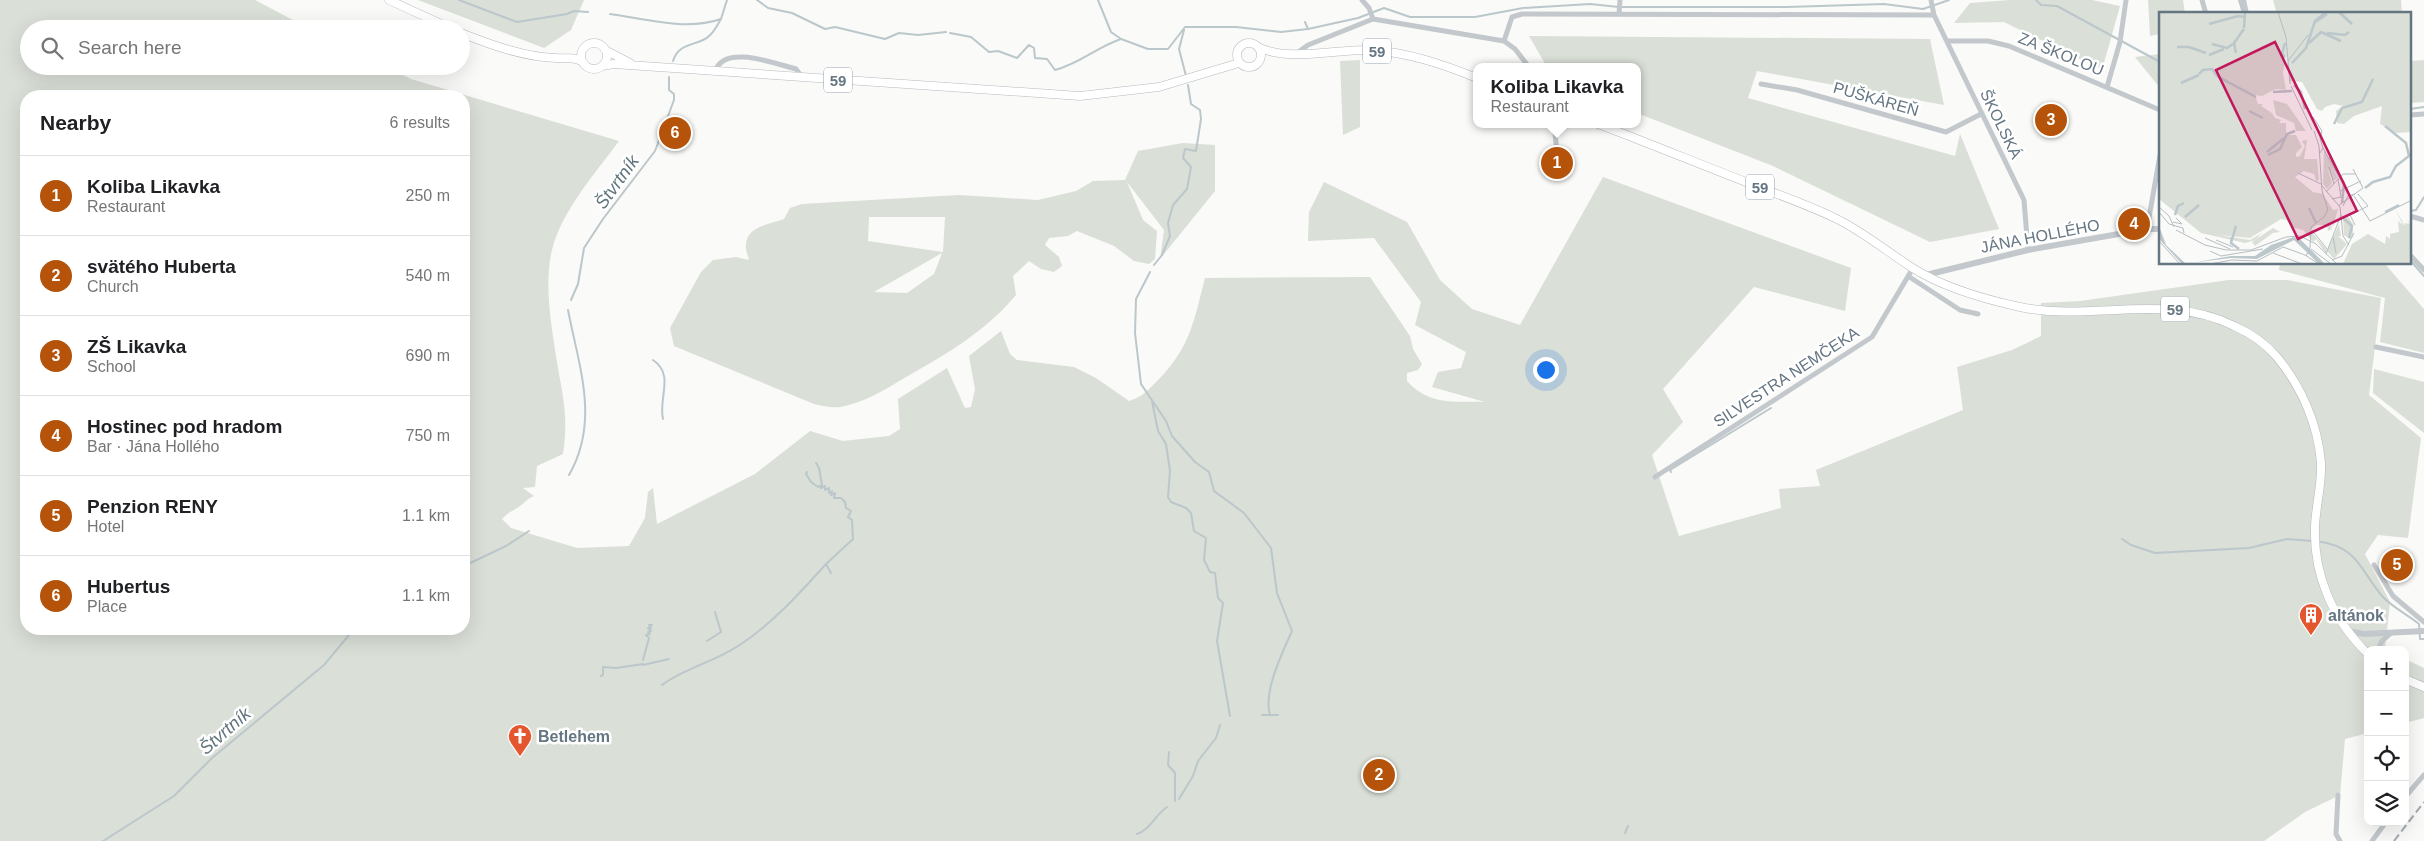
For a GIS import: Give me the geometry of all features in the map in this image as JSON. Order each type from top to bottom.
[{"type":"main road","points":[[389,0],[432,20]]},
{"type":"main road","name":"59","points":[[470,36],[502,48],[551,58],[571,58],[583,62],[591,68],[609,64],[1080,96],[1143,90],[1239,63],[1250,68],[1256,66],[1265,54],[1273,52]]},
{"type":"main road","name":"59","points":[[551,58],[571,54],[595,43],[636,66]]},
{"type":"main road","name":"59","points":[[1198,76],[1232,57],[1242,45],[1248,43],[1273,52],[1297,53],[1357,50],[1385,52],[1423,59],[1473,77]]},
{"type":"main road","points":[[1258,47],[1262,53],[1261,60]]},
{"type":"main road","points":[[583,62],[581,56],[584,48]]},
{"type":"main road","points":[[602,66],[607,58],[605,50]]},
{"type":"main road","points":[[1238,51],[1239,63]]},
{"type":"main road","name":"59","points":[[1608,128],[1828,214],[1864,234],[1912,268],[1968,292],[2023,308],[2067,312],[2179,309],[2217,318],[2251,335],[2272,352],[2285,367],[2300,391],[2310,415],[2320,461],[2315,548],[2321,581],[2331,605],[2347,630],[2364,649]]},
{"type":"main road","points":[[2409,681],[2424,687]]},
{"type":"street","points":[[1362,0],[1371,15]]},
{"type":"street","points":[[1619,14],[1620,0]]},
{"type":"street","name":"ŠKOLSKÁ","points":[[1931,0],[1934,15],[2024,200],[2028,250]]},
{"type":"street","points":[[2106,87],[2120,42],[2126,0]]},
{"type":"street","points":[[1504,41],[1512,17],[1522,14],[1934,15]]},
{"type":"street","points":[[1297,53],[1308,45],[1371,15],[1504,41],[1515,49],[1525,63]]},
{"type":"street","name":"ZA ŠKOLOU","points":[[1947,41],[1988,41],[2003,44],[2159,110]]},
{"type":"street","points":[[715,72],[716,67],[726,59],[744,56],[796,69],[802,77]]},
{"type":"street","name":"PUŠKÁREŇ","points":[[1761,84],[1797,90],[1946,132],[1981,114]]},
{"type":"street","points":[[1554,128],[1556,152]]},
{"type":"street","points":[[2147,229],[2159,161]]},
{"type":"street","name":"JÁNA HOLLÉHO","points":[[1926,275],[2028,250],[2147,229],[2159,230]]},
{"type":"street","points":[[2412,257],[2424,270]]},
{"type":"street","name":"SILVESTRA NEMČEKA","points":[[1655,477],[1872,337],[1912,268]]},
{"type":"street","points":[[1908,276],[1960,310],[1978,314]]},
{"type":"street","points":[[2376,347],[2424,357]]},
{"type":"street","points":[[2374,565],[2393,596],[2424,622]]},
{"type":"street","points":[[2347,630],[2364,634],[2424,631]]},
{"type":"street","points":[[2380,646],[2382,640],[2391,633]]},
{"type":"street","points":[[2409,792],[2424,775]]},
{"type":"street","points":[[2338,795],[2336,834],[2340,841]]},
{"type":"street","points":[[2372,841],[2383,826]]},
{"type":"shaded area","points":[[0,0],[255,0],[293,20],[20,20],[20,75],[403,75],[448,90],[20,90],[20,635],[470,635],[470,97],[619,141],[571,207],[563,221],[552,250],[548,289],[550,317],[565,415],[563,454],[537,466],[535,487],[523,488],[534,496],[502,519],[511,528],[577,548],[629,546],[645,518],[648,492],[653,488],[657,524],[755,474],[810,431],[843,441],[889,436],[900,429],[898,399],[947,368],[965,408],[971,407],[975,389],[969,356],[1001,331],[1010,354],[1017,360],[1074,367],[1096,378],[1129,401],[1134,399],[1142,395],[1170,367],[1185,344],[1198,307],[1205,278],[1370,277],[1410,336],[1413,349],[1422,364],[1418,370],[1407,373],[1407,381],[1424,395],[1443,401],[1485,402],[1432,387],[1438,372],[1461,368],[1466,352],[1415,325],[1421,302],[1374,238],[1308,241],[1309,212],[1324,182],[1407,222],[1440,280],[1472,309],[1520,325],[1603,177],[1851,268],[1845,311],[1754,287],[1663,389],[1683,422],[1652,455],[1679,536],[1781,508],[1779,489],[1820,486],[1816,470],[1963,410],[1957,367],[2012,350],[2041,336],[2041,303],[2080,301],[2229,280],[2287,280],[2381,298],[2369,395],[2421,438],[2408,538],[2378,535],[2365,554],[2390,602],[2385,646],[2364,646],[2364,734],[2345,739],[2340,795],[2305,812],[2264,841],[0,841]]},
{"type":"shaded area","points":[[418,0],[584,0],[571,30],[544,48]]},
{"type":"shaded area","points":[[2010,0],[2092,0],[2120,6],[2102,70],[2004,22],[1954,23],[1970,3]]},
{"type":"shaded area","points":[[2148,0],[2183,0],[2185,12],[2159,12],[2159,34],[2150,36]]},
{"type":"shaded area","points":[[2273,0],[2401,0],[2402,12],[2276,12]]},
{"type":"shaded area","points":[[1529,36],[1930,39],[1944,105],[1757,71],[1748,98],[1955,156],[1960,134],[1999,229],[1930,242],[1773,166],[1641,115],[1641,63],[1545,63]]},
{"type":"shaded area","points":[[2159,54],[2159,87],[2135,57]]},
{"type":"shaded area","points":[[1360,60],[1360,127],[1343,135],[1340,61]]},
{"type":"shaded area","points":[[2424,60],[2424,102],[2412,103],[2412,61]]},
{"type":"shaded area","points":[[1183,143],[1215,145],[1215,191],[1160,259],[1164,230],[1127,182],[1143,220],[1157,231],[1155,259],[1149,264],[1134,261],[1114,246],[1077,231],[1068,236],[1049,238],[1045,245],[1059,257],[1062,266],[1054,272],[1041,269],[1029,261],[1013,276],[1016,295],[992,320],[951,350],[866,399],[840,407],[814,404],[674,346],[670,328],[701,272],[713,260],[736,257],[749,260],[746,250],[747,238],[755,229],[784,219],[790,208],[802,204],[959,195],[1038,200],[1076,191],[1093,181],[1125,180],[1138,151]],"holes":[[[869,217],[945,217],[943,252],[868,241]],[[942,253],[934,274],[907,293],[874,292]]]},
{"type":"shaded area","points":[[2280,265],[2386,265],[2424,309],[2424,353],[2380,342],[2385,298],[2279,270]]},
{"type":"shaded area","points":[[2374,369],[2424,382],[2424,433],[2373,393]]},
{"type":"shaded area","points":[[2409,661],[2424,668],[2424,718],[2409,722]]},
{"type":"waterway","points":[[459,0],[517,22],[567,14],[574,11],[588,12]]},
{"type":"waterway","points":[[610,14],[666,23],[694,24],[721,19],[727,0]]},
{"type":"waterway","points":[[757,0],[768,8],[792,13],[825,29],[835,27],[885,39],[899,33],[918,35],[946,32]]},
{"type":"waterway","points":[[1098,0],[1111,32],[1121,39]]},
{"type":"waterway","points":[[950,33],[971,37],[989,52],[998,51],[1017,58],[1029,45],[1034,48],[1035,58],[1047,59],[1055,70],[1072,64],[1121,39],[1148,49],[1168,49],[1185,27],[1236,27],[1281,32],[1308,29],[1358,18],[1384,8],[1410,17],[1475,17],[1523,8],[1590,4],[1619,7],[1787,7],[1884,4],[1923,9],[1949,0]]},
{"type":"waterway","points":[[2036,0],[2041,5],[2057,6],[2159,61]]},
{"type":"waterway","points":[[2239,0],[2242,10]]},
{"type":"waterway","name":"Štvrtník","points":[[673,61],[681,49],[709,36],[721,19]]},
{"type":"waterway","points":[[1305,22],[1308,29]]},
{"type":"waterway","points":[[1184,30],[1179,49],[1186,76]]},
{"type":"waterway","name":"Štvrtník","points":[[571,300],[578,284],[584,248],[603,219],[655,151],[674,100],[674,94],[669,90],[669,77]]},
{"type":"waterway","points":[[1154,265],[1162,255],[1170,236],[1168,223],[1173,205],[1187,189],[1191,167],[1183,158],[1185,149],[1196,151],[1201,119],[1200,110],[1191,104],[1188,85]]},
{"type":"waterway","points":[[2412,109],[2424,107]]},
{"type":"waterway","points":[[2412,211],[2416,210],[2424,197]]},
{"type":"waterway","points":[[2412,262],[2424,276]]},
{"type":"waterway","points":[[1150,272],[1136,299],[1135,333],[1141,384],[1166,421],[1172,436],[1195,462],[1209,472],[1214,491],[1244,513],[1271,548],[1277,593],[1292,631],[1283,650],[1269,695],[1270,715],[1278,715]]},
{"type":"waterway","name":"Štvrtník","points":[[568,310],[581,373],[585,414],[578,455],[569,475]]},
{"type":"waterway","points":[[653,360],[660,366],[665,380],[662,403],[663,419]]},
{"type":"waterway","points":[[1152,401],[1158,431],[1166,444],[1170,471],[1168,497],[1171,502],[1186,508],[1191,513],[1194,531],[1206,538],[1204,560],[1210,572],[1215,573],[1218,598],[1223,603],[1217,641],[1230,716]]},
{"type":"waterway","points":[[1671,472],[1670,470],[1771,408]]},
{"type":"waterway","points":[[816,463],[819,468],[822,485]]},
{"type":"waterway","points":[[807,472],[806,474],[811,482],[818,487],[822,485],[821,488],[825,486],[825,490],[829,488],[829,493],[832,491],[831,495],[835,493],[834,498],[841,498],[845,502],[846,508],[851,511],[848,517],[852,520],[853,539],[826,564],[831,573]]},
{"type":"waterway","name":"Štvrtník","points":[[470,563],[506,546],[529,531]]},
{"type":"waterway","points":[[2122,539],[2131,545],[2155,553],[2249,548],[2287,539],[2312,541]]},
{"type":"waterway","points":[[2317,541],[2331,544],[2350,554],[2382,596],[2390,604],[2419,624],[2420,639],[2424,639]]},
{"type":"waterway","points":[[662,685],[680,674],[729,652],[750,638],[785,608],[826,564]]},
{"type":"waterway","points":[[707,641],[721,632],[715,612]]},
{"type":"waterway","points":[[643,660],[649,638],[646,635],[650,634],[648,632],[651,631],[648,628],[651,628],[649,625],[652,625]]},
{"type":"waterway","name":"Štvrtník","points":[[103,841],[174,796],[212,758],[324,665],[349,635]]},
{"type":"waterway","points":[[643,665],[669,659]]},
{"type":"waterway","points":[[601,676],[603,675],[603,667],[616,668],[643,664]]},
{"type":"waterway","points":[[1262,715],[1270,715]]},
{"type":"waterway","points":[[1179,799],[1193,776],[1198,761],[1216,738],[1220,725]]},
{"type":"waterway","points":[[1169,752],[1168,765],[1175,773],[1175,801]]},
{"type":"waterway","points":[[1137,834],[1146,829],[1167,807]]},
{"type":"waterway","points":[[1625,833],[1628,826]]},
{"type":"railway","points":[[2394,841],[2424,802]]},
{"type":"place","name":"ZŠ Likavka","points":[[2051,120]]},
{"type":"place","name":"Hubertus","points":[[675,133]]},
{"type":"place","name":"Koliba Likavka","points":[[1557,163]]},
{"type":"place","name":"Hostinec pod hradom","points":[[2134,224]]},
{"type":"place","name":"Penzion RENY","points":[[2397,565]]},
{"type":"place","name":"altánok","points":[[2311,636]]},
{"type":"place","name":"Betlehem","points":[[520,757]]},
{"type":"place","name":"svätého Huberta","points":[[1379,775]]}]
